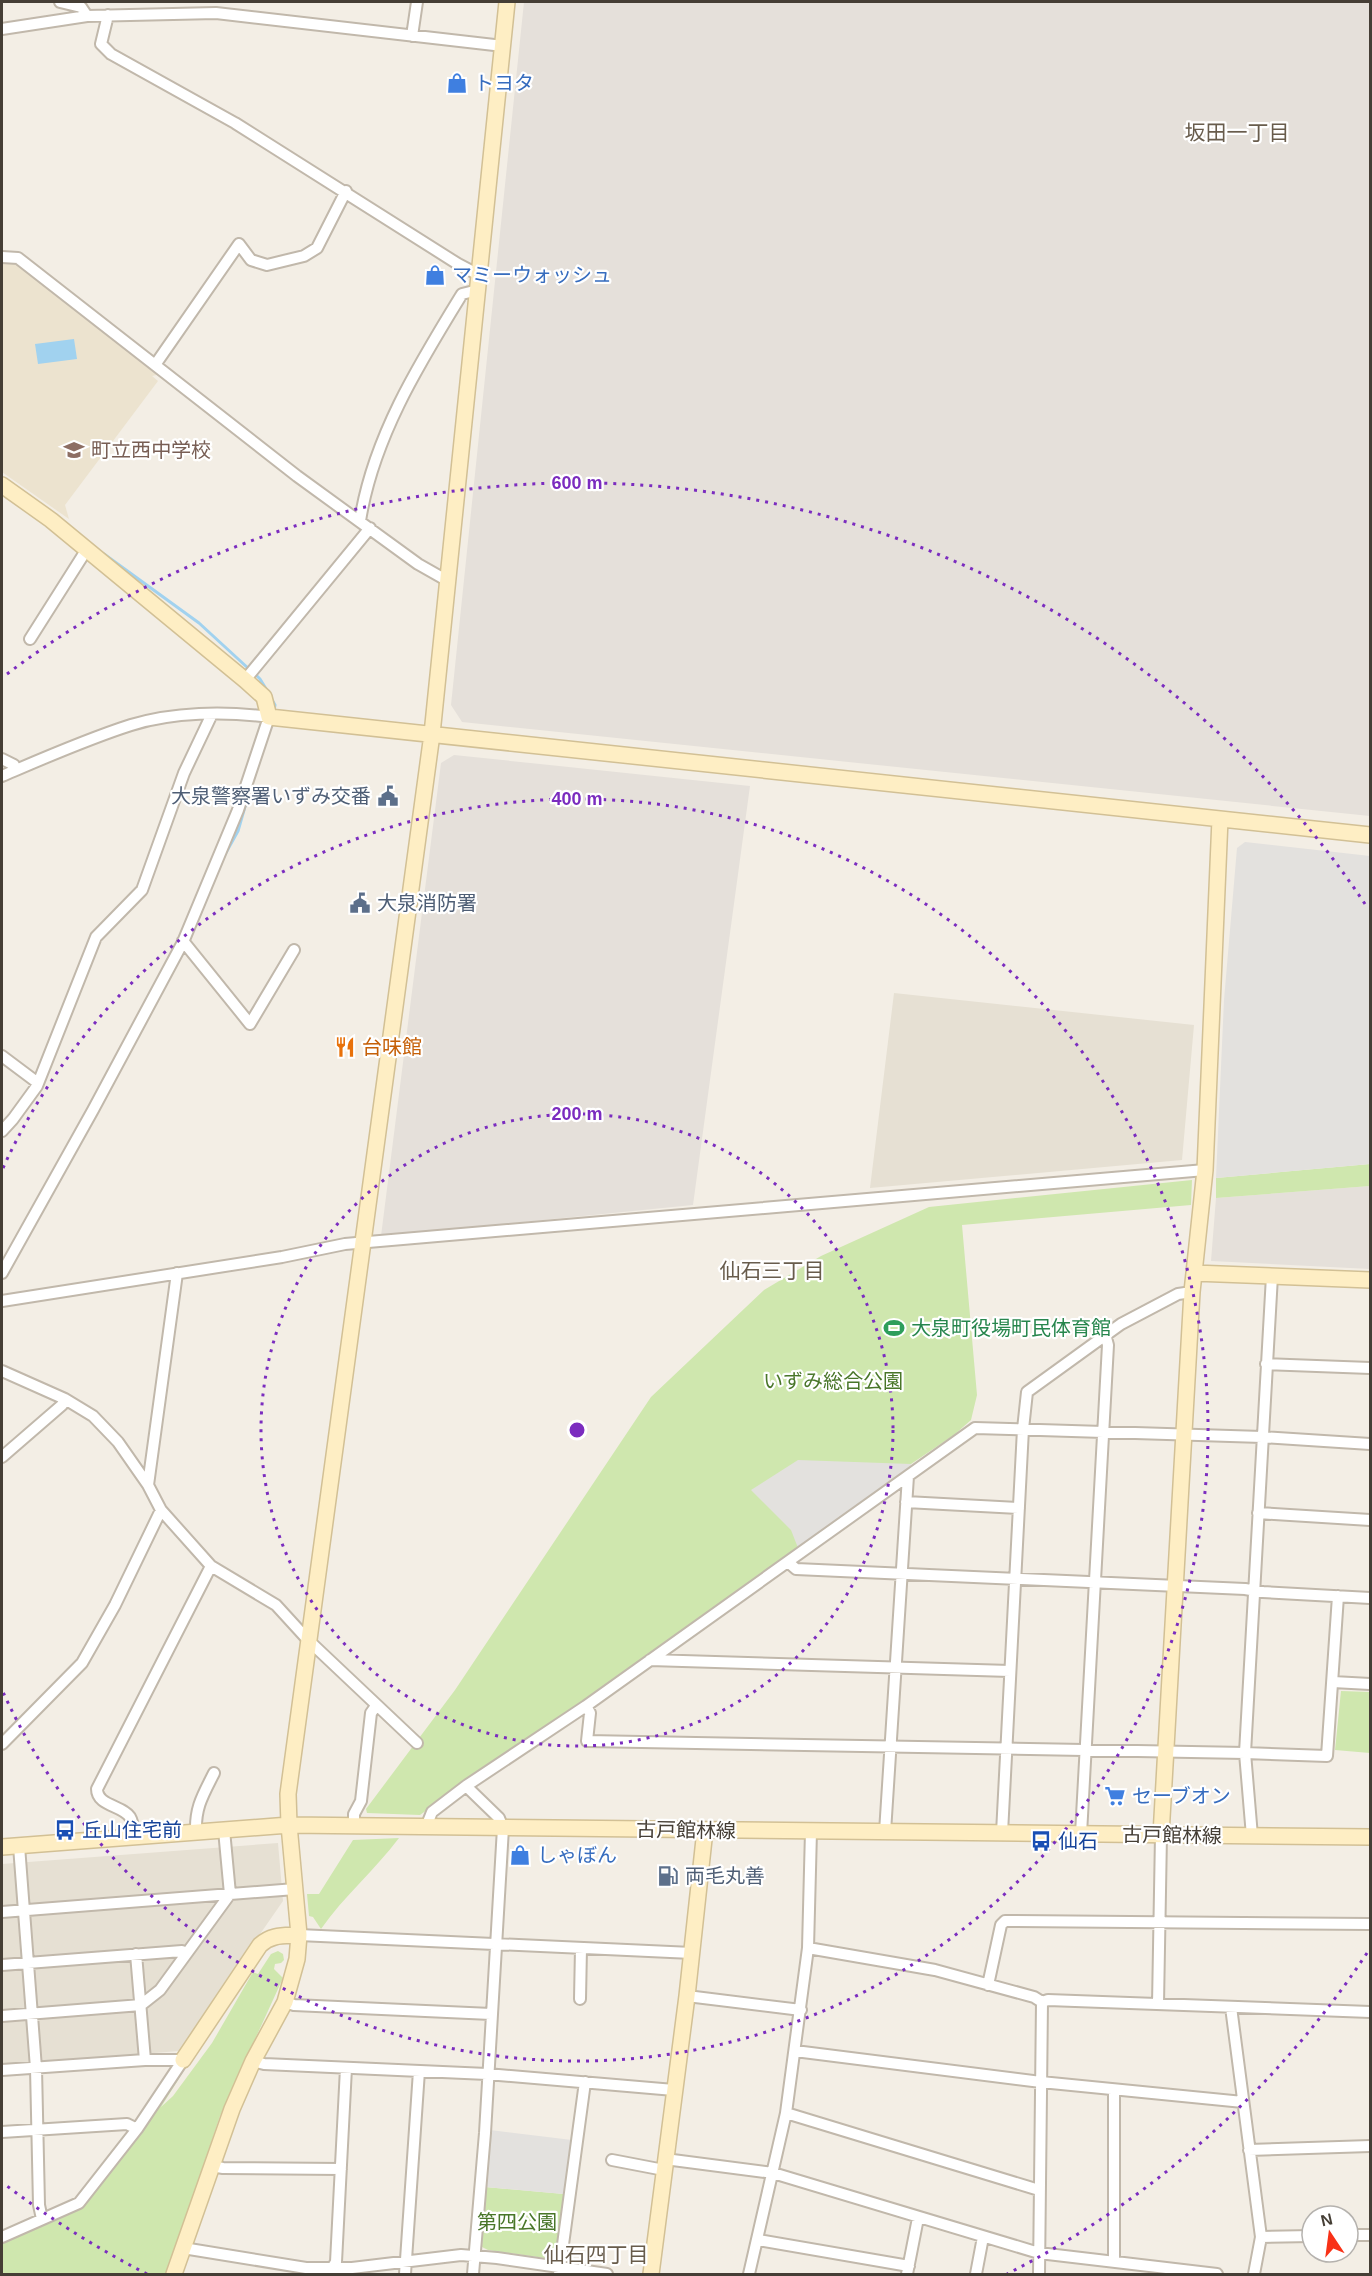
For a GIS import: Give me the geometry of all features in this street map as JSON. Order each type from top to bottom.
[{"type":"street","points":[[60,2],[81,8],[87,16]]},
{"type":"street","points":[[412,36],[417,2]]},
{"type":"street","points":[[174,2274],[232,2109],[253,2061],[285,2002],[297,1959],[299,1935],[288,1794],[432,734],[507,2]]},
{"type":"street","points":[[2,29],[87,16],[224,7],[412,36],[503,46]]},
{"type":"street","points":[[108,15],[101,44],[111,54],[190,96],[346,191],[458,264],[478,282]]},
{"type":"street","points":[[155,365],[239,244],[251,260],[267,265],[304,256],[317,248],[346,191]]},
{"type":"street","points":[[2,257],[18,258],[297,476],[418,564],[448,581]]},
{"type":"street","points":[[360,521],[365,490],[375,458],[419,364],[462,294],[478,282]]},
{"type":"street","points":[[2,485],[51,520],[245,680],[264,697],[269,717],[238,810],[183,941],[93,1110],[2,1273]]},
{"type":"street","points":[[245,680],[370,528]]},
{"type":"street","points":[[30,639],[87,549]]},
{"type":"street","points":[[2,1131],[38,1083],[96,937],[142,890],[184,773],[212,714]]},
{"type":"street","points":[[2,776],[132,725],[168,718],[212,714],[249,714],[1371,835]]},
{"type":"street","points":[[2,759],[14,765],[16,770]]},
{"type":"street","points":[[1158,2004],[1161,1835],[1192,1292],[1205,1170],[1220,819]]},
{"type":"street","points":[[183,941],[250,1024],[294,950]]},
{"type":"street","points":[[2,1056],[38,1083]]},
{"type":"street","points":[[2,1301],[362,1243],[1205,1170]]},
{"type":"street","points":[[1194,1273],[1371,1280]]},
{"type":"street","points":[[148,1485],[177,1274]]},
{"type":"street","points":[[1252,1836],[1245,1753],[1272,1275]]},
{"type":"street","points":[[1002,1833],[1023,1429],[1027,1392],[1105,1334],[1163,1300],[1192,1292]]},
{"type":"street","points":[[1081,1834],[1108,1345],[1105,1334]]},
{"type":"street","points":[[1266,1364],[1371,1368]]},
{"type":"street","points":[[2,1371],[65,1399],[93,1416],[118,1442],[148,1485],[162,1510],[211,1566],[276,1605],[308,1640],[417,1743]]},
{"type":"street","points":[[2,1457],[62,1405],[65,1399]]},
{"type":"street","points":[[426,1827],[432,1812],[466,1786],[586,1706],[975,1428],[1262,1437],[1371,1444]]},
{"type":"street","points":[[885,1832],[908,1476]]},
{"type":"street","points":[[906,1502],[1019,1508]]},
{"type":"street","points":[[2,1744],[82,1663],[115,1605],[162,1510]]},
{"type":"street","points":[[1258,1513],[1371,1520]]},
{"type":"street","points":[[788,1562],[796,1569],[1175,1586],[1371,1598]]},
{"type":"street","points":[[135,1837],[131,1818],[125,1812],[100,1799],[97,1790],[211,1566]]},
{"type":"street","points":[[586,1706],[590,1713],[587,1741],[1327,1756],[1338,1596]]},
{"type":"street","points":[[650,1660],[1010,1671]]},
{"type":"street","points":[[1333,1682],[1371,1684]]},
{"type":"street","points":[[354,1826],[354,1814],[361,1801],[371,1713],[376,1706]]},
{"type":"street","points":[[196,1832],[197,1806],[214,1773]]},
{"type":"street","points":[[466,1786],[499,1818],[503,1828],[473,2274]]},
{"type":"street","name":"古戸館林線","points":[[2,1847],[289,1825],[1371,1838]]},
{"type":"street","points":[[2,2016],[141,2005],[159,1990],[230,1894],[224,1830]]},
{"type":"street","points":[[651,2274],[687,1996],[705,1830]]},
{"type":"street","points":[[749,2274],[786,2113],[801,2010],[808,1948],[811,1831]]},
{"type":"street","points":[[19,1846],[36,2068],[39,2205],[42,2219]]},
{"type":"street","points":[[2,1912],[295,1889]]},
{"type":"street","points":[[988,1985],[1001,1925],[1005,1921],[1371,1924]]},
{"type":"street","points":[[2,2237],[79,2203],[136,2129],[260,1945],[267,1938],[299,1935],[692,1953]]},
{"type":"street","points":[[580,1999],[581,1948]]},
{"type":"street","points":[[808,1948],[935,1970],[1034,1996],[1042,2002]]},
{"type":"street","points":[[2,1965],[182,1951],[186,1953]]},
{"type":"street","points":[[136,1954],[145,2060]]},
{"type":"street","points":[[687,1996],[801,2010]]},
{"type":"street","points":[[1042,2002],[1048,2000],[1371,2012]]},
{"type":"street","points":[[285,2002],[294,2005],[491,2014]]},
{"type":"street","points":[[1039,2274],[1042,2002]]},
{"type":"street","points":[[1231,2007],[1261,2237],[1254,2274]]},
{"type":"street","points":[[795,2051],[1114,2091],[1243,2102]]},
{"type":"street","points":[[2,2070],[145,2060],[183,2060]]},
{"type":"street","points":[[253,2061],[264,2064],[488,2074],[674,2090]]},
{"type":"street","points":[[330,2272],[336,2262],[346,2068]]},
{"type":"street","points":[[405,2274],[418,2071]]},
{"type":"street","points":[[560,2271],[585,2082]]},
{"type":"street","points":[[1114,2091],[1114,2262]]},
{"type":"street","points":[[786,2113],[1039,2190]]},
{"type":"street","points":[[2,2132],[127,2124],[136,2129]]},
{"type":"street","points":[[1249,2150],[1371,2146]]},
{"type":"street","points":[[612,2160],[773,2173],[1039,2253],[1217,2274]]},
{"type":"street","points":[[211,2166],[341,2169]]},
{"type":"street","points":[[758,2240],[908,2270],[918,2218]]},
{"type":"street","points":[[1261,2237],[1300,2236]]},
{"type":"street","points":[[976,2274],[983,2237]]},
{"type":"street","points":[[183,2248],[330,2272],[438,2257],[476,2256],[560,2271],[607,2274]]},
{"type":"shaded area","points":[[524,2],[1370,2],[1370,816],[462,722],[451,705]]},
{"type":"shaded area","points":[[2,263],[19,263],[161,374],[152,376],[158,381],[65,505],[69,519],[2,472]]},
{"type":"shaded area","points":[[454,755],[750,786],[693,1205],[381,1236],[441,763]]},
{"type":"shaded area","points":[[1245,842],[1370,856],[1370,1164],[1216,1178],[1224,1000],[1237,848]]},
{"type":"shaded area","points":[[894,993],[1194,1025],[1182,1160],[870,1188]]},
{"type":"shaded area","points":[[1370,1186],[1370,1269],[1211,1261],[1216,1198]]},
{"type":"shaded area","points":[[798,1460],[911,1464],[908,1476],[800,1553],[791,1530],[751,1490]]},
{"type":"shaded area","points":[[278,1843],[283,1901],[179,2051],[2,2065],[2,1864]]},
{"type":"shaded area","points":[[490,2130],[572,2140],[564,2194],[485,2187]]},
{"type":"green space","points":[[1370,1164],[1370,1186],[1216,1198],[1216,1178]]},
{"type":"green space","name":"いずみ総合公園","points":[[1192,1180],[1191,1205],[962,1225],[977,1395],[971,1420],[954,1435],[911,1464],[595,1696],[420,1815],[367,1813],[366,1809],[455,1690],[651,1397],[764,1290],[821,1256],[929,1207]]},
{"type":"green space","points":[[1341,1691],[1370,1692],[1370,1753],[1335,1750]]},
{"type":"green space","points":[[399,1838],[321,1929],[313,1917],[309,1916],[307,1894],[319,1894],[353,1840]]},
{"type":"green space","points":[[278,1951],[283,1954],[284,1960],[275,1964],[274,1969],[283,1978],[220,2116],[167,2274],[2,2274],[2,2242],[85,2205],[187,2066],[161,2107],[173,2096],[212,2043],[253,1972],[258,1974],[271,1954]]},
{"type":"green space","name":"第四公園","points":[[485,2187],[564,2194],[556,2257],[551,2259],[488,2250],[482,2247]]},
{"type":"water","points":[[74,339],[77,359],[38,364],[35,344]]},
{"type":"waterway","points":[[104,554],[199,623],[249,669]]},
{"type":"waterway","points":[[254,673],[268,692]]},
{"type":"waterway","points":[[271,698],[275,705],[274,711]]},
{"type":"waterway","points":[[223,858],[238,831],[250,789]]},
{"type":"place","name":"トヨタ","points":[[457,83]]},
{"type":"place","name":"マミーウォッシュ","points":[[435,275]]},
{"type":"place","name":"町立西中学校","points":[[74,450]]},
{"type":"place","name":"大泉警察署いずみ交番","points":[[388,796]]},
{"type":"place","name":"大泉消防署","points":[[360,903]]},
{"type":"place","name":"台味館","points":[[345,1047]]},
{"type":"place","name":"大泉町役場町民体育館","points":[[894,1328]]},
{"type":"place","name":"セーブオン","points":[[1115,1796]]},
{"type":"place","name":"丘山住宅前","points":[[65,1830]]},
{"type":"place","name":"仙石","points":[[1041,1841]]},
{"type":"place","name":"しゃぼん","points":[[520,1855]]},
{"type":"place","name":"両毛丸善","points":[[668,1876]]},
{"type":"district","name":"坂田一丁目","points":[[1237,132]]},
{"type":"district","name":"仙石三丁目","points":[[772,1270]]},
{"type":"district","name":"仙石四丁目","points":[[596,2254]]}]
